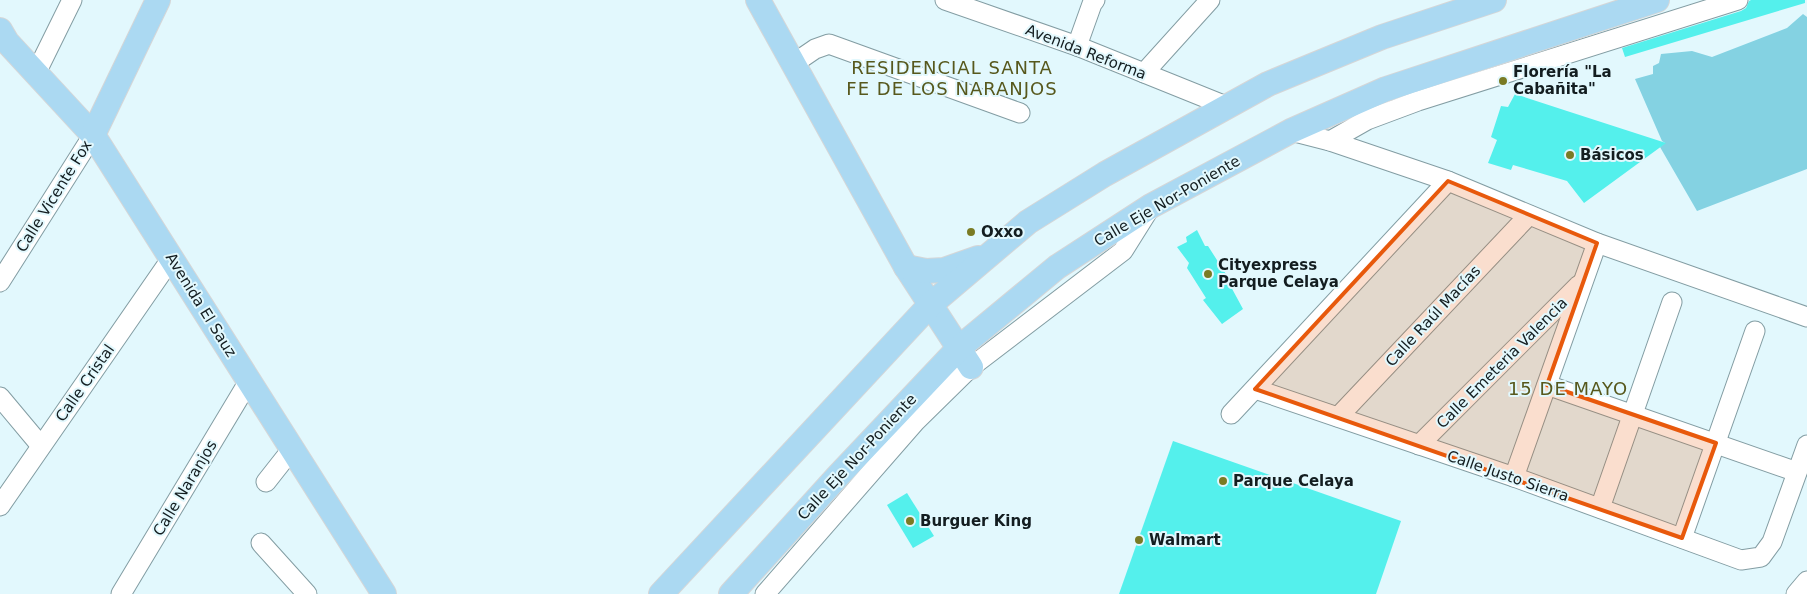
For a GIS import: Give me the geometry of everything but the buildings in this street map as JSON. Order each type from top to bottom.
[{"type":"main road","points":[[93,135],[158,0]]},
{"type":"main road","points":[[758,0],[906,267],[965,357]]},
{"type":"main road","points":[[661,594],[930,305],[1028,222],[1105,174],[1268,84],[1382,37],[1494,0]]},
{"type":"main road","name":"Calle Eje Nor-Poniente","points":[[731,594],[838,476],[965,357],[1057,267],[1151,206],[1291,131],[1386,89],[1657,0]]},
{"type":"main road","name":"Avenida El Sauz","points":[[2,42],[36,73],[93,135],[384,594]]},
{"type":"main road","points":[[906,267],[926,271],[944,270],[989,254]]},
{"type":"street","points":[[36,73],[72,0]]},
{"type":"street","name":"Avenida Reforma","points":[[945,0],[1077,46],[1226,106]]},
{"type":"street","points":[[1144,73],[1210,0]]},
{"type":"street","points":[[1330,141],[1367,120],[1418,101],[1738,0]]},
{"type":"street","points":[[1077,46],[1090,1]]},
{"type":"street","points":[[793,64],[815,49],[830,44],[1020,113]]},
{"type":"street","points":[[1291,131],[1330,141],[1448,181],[1597,243],[1807,317]]},
{"type":"street","name":"Calle Vicente Fox","points":[[0,282],[93,135]]},
{"type":"street","points":[[1231,414],[1448,181]]},
{"type":"street","name":"Calle Raúl Macías","points":[[1338,417],[1529,215]]},
{"type":"street","points":[[1514,477],[1597,243]]},
{"type":"street","name":"Calle Cristal","points":[[0,506],[172,259]]},
{"type":"street","name":"Calle Emeteria Valencia","points":[[1419,445],[1584,281]]},
{"type":"street","points":[[1600,508],[1672,302]]},
{"type":"street","points":[[1682,538],[1755,331]]},
{"type":"street","points":[[765,594],[915,422],[965,357]]},
{"type":"street","name":"Calle Naranjos","points":[[120,594],[249,382]]},
{"type":"street","points":[[1546,385],[1797,472],[1807,445]]},
{"type":"street","name":"Calle Justo Sierra","points":[[1255,389],[1514,477],[1742,560],[1761,556],[1772,542],[1797,472]]},
{"type":"street","points":[[0,397],[41,446]]},
{"type":"street","points":[[266,482],[292,449]]},
{"type":"street","points":[[261,543],[307,594]]},
{"type":"street","points":[[1796,594],[1807,581]]},
{"type":"highlighted area","points":[[1448,181],[1597,243],[1547,385],[1716,443],[1682,538],[1255,389]]},
{"type":"shaded area","points":[[1803,14],[1807,17],[1807,169],[1697,211],[1660,147],[1665,143],[1662,141],[1635,79],[1653,74],[1653,66],[1659,63],[1661,54],[1692,51],[1712,57],[1787,28]]},
{"type":"place","name":"Florería \"La Cabañita\"","points":[[1503,81]]},
{"type":"place","name":"Básicos","points":[[1570,155]]},
{"type":"place","name":"Oxxo","points":[[971,232]]},
{"type":"place","name":"Cityexpress Parque Celaya","points":[[1208,274]]},
{"type":"place","name":"Parque Celaya","points":[[1223,481]]},
{"type":"place","name":"Burguer King","points":[[910,521]]},
{"type":"place","name":"Walmart","points":[[1139,540]]},
{"type":"district","name":"RESIDENCIAL SANTA FE DE LOS NARANJOS","points":[[952,78]]},
{"type":"district","name":"15 DE MAYO","points":[[1568,389]]}]
